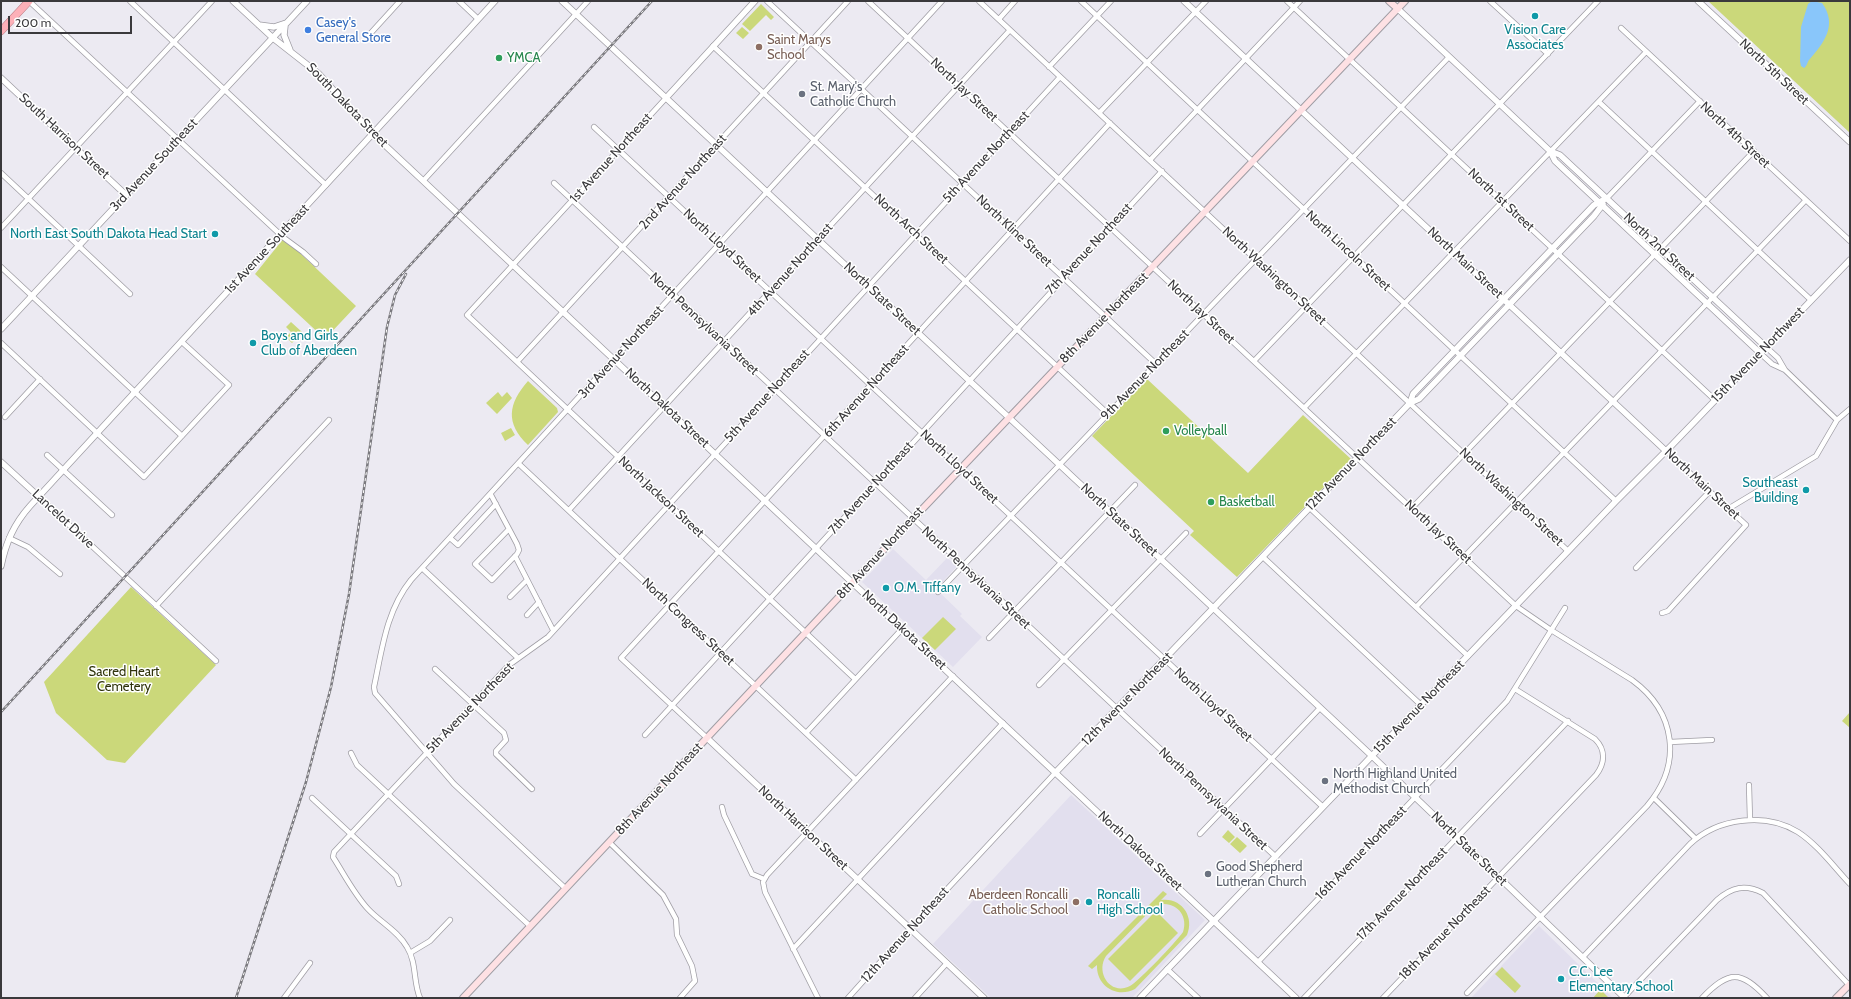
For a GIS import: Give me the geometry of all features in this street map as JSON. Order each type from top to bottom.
[{"type":"highway","points":[[1,31],[29,1]]},
{"type":"main road","name":"North 2nd Street","points":[[1389,1],[1398,9]]},
{"type":"main road","name":"8th Avenue Northeast","points":[[463,998],[960,468],[1406,1]]},
{"type":"main road","points":[[1836,998],[1849,984]]},
{"type":"street","points":[[29,1],[280,235],[316,264]]},
{"type":"street","points":[[130,1],[326,184]]},
{"type":"street","points":[[1,228],[212,1]]},
{"type":"street","name":"South Dakota Street","points":[[233,1],[273,38],[326,81],[373,134],[458,212]]},
{"type":"street","name":"3rd Avenue Southeast","points":[[1,328],[307,1]]},
{"type":"street","points":[[369,35],[400,1]]},
{"type":"street","points":[[459,1],[478,19]]},
{"type":"street","name":"1st Avenue Southeast","points":[[1,566],[9,538],[17,521],[38,496],[182,342],[494,1]]},
{"type":"street","name":"North State Street","points":[[562,1],[1372,756],[1624,997]]},
{"type":"street","points":[[424,180],[588,1]]},
{"type":"street","name":"1st Avenue Northeast","points":[[467,315],[754,1]]},
{"type":"street","name":"North Kline Street","points":[[767,1],[1156,364]]},
{"type":"street","name":"2nd Avenue Northeast","points":[[517,362],[848,1]]},
{"type":"street","name":"North Jay Street","points":[[868,1],[1516,606],[1643,688],[1655,702],[1662,715],[1670,742]]},
{"type":"street","name":"3rd Avenue Northeast","points":[[426,753],[374,690],[392,610],[405,588],[942,1]]},
{"type":"street","name":"North Washington Street","points":[[979,1],[1568,551]]},
{"type":"street","points":[[999,19],[1015,1]]},
{"type":"street","name":"North Lincoln Street","points":[[1081,1],[1616,501]]},
{"type":"street","points":[[1049,66],[1111,1]]},
{"type":"street","name":"North Main Street","points":[[1184,1],[1746,525],[1668,611],[1662,613]]},
{"type":"street","points":[[1100,113],[1206,1]]},
{"type":"street","name":"North 1st Street","points":[[1287,1],[1715,400]]},
{"type":"street","points":[[1150,160],[1300,1]]},
{"type":"street","points":[[1490,1],[1548,54]]},
{"type":"street","points":[[1254,361],[1598,1]]},
{"type":"street","name":"North 5th Street","points":[[1698,1],[1850,142]]},
{"type":"street","name":"North 2nd Street","points":[[1398,9],[1550,151],[1555,161],[1600,204],[1760,353]]},
{"type":"street","points":[[259,25],[274,27],[288,22]]},
{"type":"street","points":[[288,22],[284,35],[285,42],[292,52]]},
{"type":"street","name":"North 4th Street","points":[[1621,28],[1850,241]]},
{"type":"street","name":"4th Avenue Northeast","points":[[569,510],[1010,30]]},
{"type":"street","name":"North Arch Street","points":[[713,46],[815,139],[1108,414]]},
{"type":"street","points":[[1304,408],[1646,52]]},
{"type":"street","name":"9th Avenue Northeast","points":[[938,592],[1449,57]]},
{"type":"street","name":"5th Avenue Northeast","points":[[410,953],[396,933],[364,905],[333,857],[334,852],[509,665],[544,640],[1060,77]]},
{"type":"street","name":"South Harrison Street","points":[[1,78],[126,195]]},
{"type":"street","points":[[1598,102],[1811,300]]},
{"type":"street","points":[[1600,204],[1700,102]]},
{"type":"street","name":"6th Avenue Northeast","points":[[622,658],[967,282],[1110,123]]},
{"type":"street","name":"North Lloyd Street","points":[[594,127],[1323,807]]},
{"type":"street","name":"North 2nd Street","points":[[1550,151],[1560,155],[1766,347]]},
{"type":"street","points":[[1412,508],[1754,151]]},
{"type":"street","name":"7th Avenue Northeast","points":[[645,735],[1063,277],[1162,171]]},
{"type":"street","points":[[1,173],[130,294]]},
{"type":"street","name":"North Pennsylvania Street","points":[[554,183],[1276,857]]},
{"type":"street","points":[[1416,607],[1806,200]]},
{"type":"street","name":"12th Avenue Northeast","points":[[1410,403],[1413,394],[1552,248],[1600,204]]},
{"type":"street","name":"12th Avenue Northeast","points":[[848,998],[1056,772],[1410,403],[1419,399],[1509,304],[1559,254],[1600,204]]},
{"type":"street","name":"North Dakota Street","points":[[458,212],[1296,998]]},
{"type":"street","name":"15th Avenue Northwest","points":[[1666,451],[1850,260]]},
{"type":"street","points":[[1,267],[182,436]]},
{"type":"street","name":"North Jackson Street","points":[[467,315],[855,679]]},
{"type":"street","points":[[1,343],[144,478],[229,386],[182,342]]},
{"type":"street","points":[[1766,347],[1778,358],[1785,370],[1838,420]]},
{"type":"street","points":[[1760,353],[1772,364],[1785,370]]},
{"type":"street","points":[[5,416],[40,379]]},
{"type":"street","points":[[1728,509],[1816,456],[1838,420],[1850,409]]},
{"type":"street","points":[[156,606],[329,420]]},
{"type":"street","name":"15th Avenue Northeast","points":[[1140,998],[1616,501],[1666,451]]},
{"type":"street","points":[[47,455],[112,515]]},
{"type":"street","name":"Lancelot Drive","points":[[1,462],[216,661]]},
{"type":"street","name":"North Congress Street","points":[[519,464],[856,780]]},
{"type":"street","points":[[989,638],[1135,485]]},
{"type":"street","points":[[1636,568],[1710,491]]},
{"type":"street","points":[[491,495],[509,528],[519,550],[492,580],[475,564],[509,528]]},
{"type":"street","points":[[450,538],[458,545],[496,504]]},
{"type":"street","points":[[1310,508],[1468,656]]},
{"type":"street","points":[[1039,686],[1186,533]]},
{"type":"street","points":[[9,538],[28,547],[60,574]]},
{"type":"street","points":[[515,556],[553,630]]},
{"type":"street","points":[[1262,557],[1421,705]]},
{"type":"street","points":[[422,568],[518,658]]},
{"type":"street","points":[[510,597],[527,580]]},
{"type":"street","points":[[527,614],[539,602]]},
{"type":"street","name":"16th Avenue Northeast","points":[[1258,962],[1502,706],[1516,689],[1565,608]]},
{"type":"street","points":[[806,733],[902,629]]},
{"type":"street","name":"North Harrison Street","points":[[622,658],[984,998]]},
{"type":"street","points":[[435,669],[506,735],[505,741],[496,753],[498,758],[532,790]]},
{"type":"street","points":[[818,998],[765,892],[764,881],[807,832],[953,676]]},
{"type":"street","points":[[1516,689],[1568,721]]},
{"type":"street","points":[[1200,834],[1320,708]]},
{"type":"street","name":"18th Avenue Northeast","points":[[1383,998],[1596,775],[1603,762],[1602,749],[1599,742],[1568,721]]},
{"type":"street","name":"17th Avenue Northeast","points":[[1304,998],[1568,721]]},
{"type":"street","points":[[793,949],[1003,723]]},
{"type":"street","points":[[1467,993],[1654,798],[1667,772],[1670,742],[1712,740]]},
{"type":"street","points":[[426,753],[454,784],[565,888]]},
{"type":"street","points":[[351,754],[357,765],[530,926]]},
{"type":"street","points":[[1749,785],[1750,820]]},
{"type":"street","points":[[312,798],[396,876],[399,884]]},
{"type":"street","points":[[1654,798],[1696,839]]},
{"type":"street","points":[[722,807],[724,815],[752,874],[764,881]]},
{"type":"street","points":[[1583,957],[1696,839],[1710,830],[1724,825],[1750,820],[1772,823],[1799,833],[1816,847],[1850,884]]},
{"type":"street","points":[[609,842],[663,895],[676,920],[677,935],[692,966],[695,981],[680,998]]},
{"type":"street","points":[[1624,997],[1716,900],[1729,891],[1738,888],[1755,889],[1767,897],[1849,984]]},
{"type":"street","points":[[420,998],[410,953],[430,941],[450,920]]},
{"type":"street","points":[[284,998],[310,962]]},
{"type":"street","points":[[915,998],[947,963]]},
{"type":"street","points":[[1167,969],[1198,998]]},
{"type":"street","points":[[1702,998],[1726,978],[1736,977],[1750,980],[1767,998]]},
{"type":"shaded area","points":[[893,549],[926,580],[947,558],[957,566],[936,589],[962,614],[960,616],[982,637],[953,667],[862,582]]},
{"type":"shaded area","points":[[1071,795],[1205,920],[1132,998],[991,998],[933,944]]},
{"type":"shaded area","points":[[1539,926],[1613,998],[1471,998]]},
{"type":"green space","points":[[1708,1],[1850,1],[1850,133]]},
{"type":"green space","points":[[761,4],[774,17],[771,20],[766,15],[750,31],[742,24]]},
{"type":"green space","points":[[742,27],[749,33],[743,39],[736,33]]},
{"type":"green space","points":[[284,238],[356,306],[325,339],[255,274]]},
{"type":"green space","points":[[291,322],[302,332],[292,343],[286,337],[291,332],[286,327]]},
{"type":"green space","points":[[1147,379],[1248,473],[1303,415],[1351,459],[1237,577],[1190,535],[1194,531],[1092,436]]},
{"type":"green space","points":[[528,381],[557,408],[558,412],[528,445],[515,429],[512,413],[516,398]]},
{"type":"green space","points":[[498,392],[502,397],[507,392],[512,398],[497,414],[486,403]]},
{"type":"green space","points":[[511,428],[515,435],[505,441],[501,433]]},
{"type":"green space","name":"Sacred Heart Cemetery","points":[[131,587],[216,665],[125,763],[107,760],[56,713],[44,682]]},
{"type":"green space","points":[[943,617],[956,629],[935,650],[922,638]]},
{"type":"green space","points":[[1850,712],[1850,728],[1842,721]]},
{"type":"green space","points":[[1228,830],[1235,837],[1229,843],[1222,837]]},
{"type":"green space","points":[[1237,837],[1247,846],[1240,853],[1230,844]]},
{"type":"green space","points":[[1163,891],[1167,894],[1161,900],[1175,902],[1184,909],[1188,915],[1189,928],[1187,935],[1135,989],[1128,992],[1114,991],[1108,988],[1100,979],[1097,965],[1092,969],[1088,966]],"holes":[[[1164,904],[1174,906],[1181,913],[1184,922],[1183,932],[1135,983],[1123,988],[1117,988],[1111,985],[1104,976],[1102,969],[1106,956],[1150,911],[1157,906]]]},
{"type":"green space","points":[[1156,911],[1178,933],[1130,981],[1108,959]]},
{"type":"green space","points":[[1502,967],[1521,986],[1515,993],[1495,974]]},
{"type":"green space","points":[[1599,991],[1603,992],[1609,998],[1593,998]]},
{"type":"water","points":[[1812,1],[1822,3],[1827,11],[1829,26],[1820,47],[1804,68],[1801,66],[1800,61],[1801,27],[1808,4]]},
{"type":"railway","points":[[1,712],[652,1]]},
{"type":"railway","points":[[236,998],[306,782],[331,687],[349,594],[387,327],[395,295],[406,274]]},
{"type":"place","name":"Vision Care Associates","points":[[1535,16]]},
{"type":"place","name":"Casey's General Store","points":[[308,30]]},
{"type":"place","name":"Saint Marys School","points":[[759,47]]},
{"type":"place","name":"YMCA","points":[[499,58]]},
{"type":"place","name":"St. Mary's Catholic Church","points":[[802,94]]},
{"type":"place","name":"North East South Dakota Head Start","points":[[215,234]]},
{"type":"place","name":"Boys and Girls Club of Aberdeen","points":[[253,343]]},
{"type":"place","name":"Volleyball","points":[[1166,431]]},
{"type":"place","name":"Southeast Building","points":[[1806,490]]},
{"type":"place","name":"Basketball","points":[[1211,502]]},
{"type":"place","name":"O.M. Tiffany","points":[[886,588]]},
{"type":"place","name":"North Highland United Methodist Church","points":[[1325,781]]},
{"type":"place","name":"Good Shepherd Lutheran Church","points":[[1208,874]]},
{"type":"place","name":"Aberdeen Roncalli Catholic School","points":[[1076,902]]},
{"type":"place","name":"Roncalli High School","points":[[1089,902]]},
{"type":"place","name":"C.C. Lee Elementary School","points":[[1561,979]]}]
